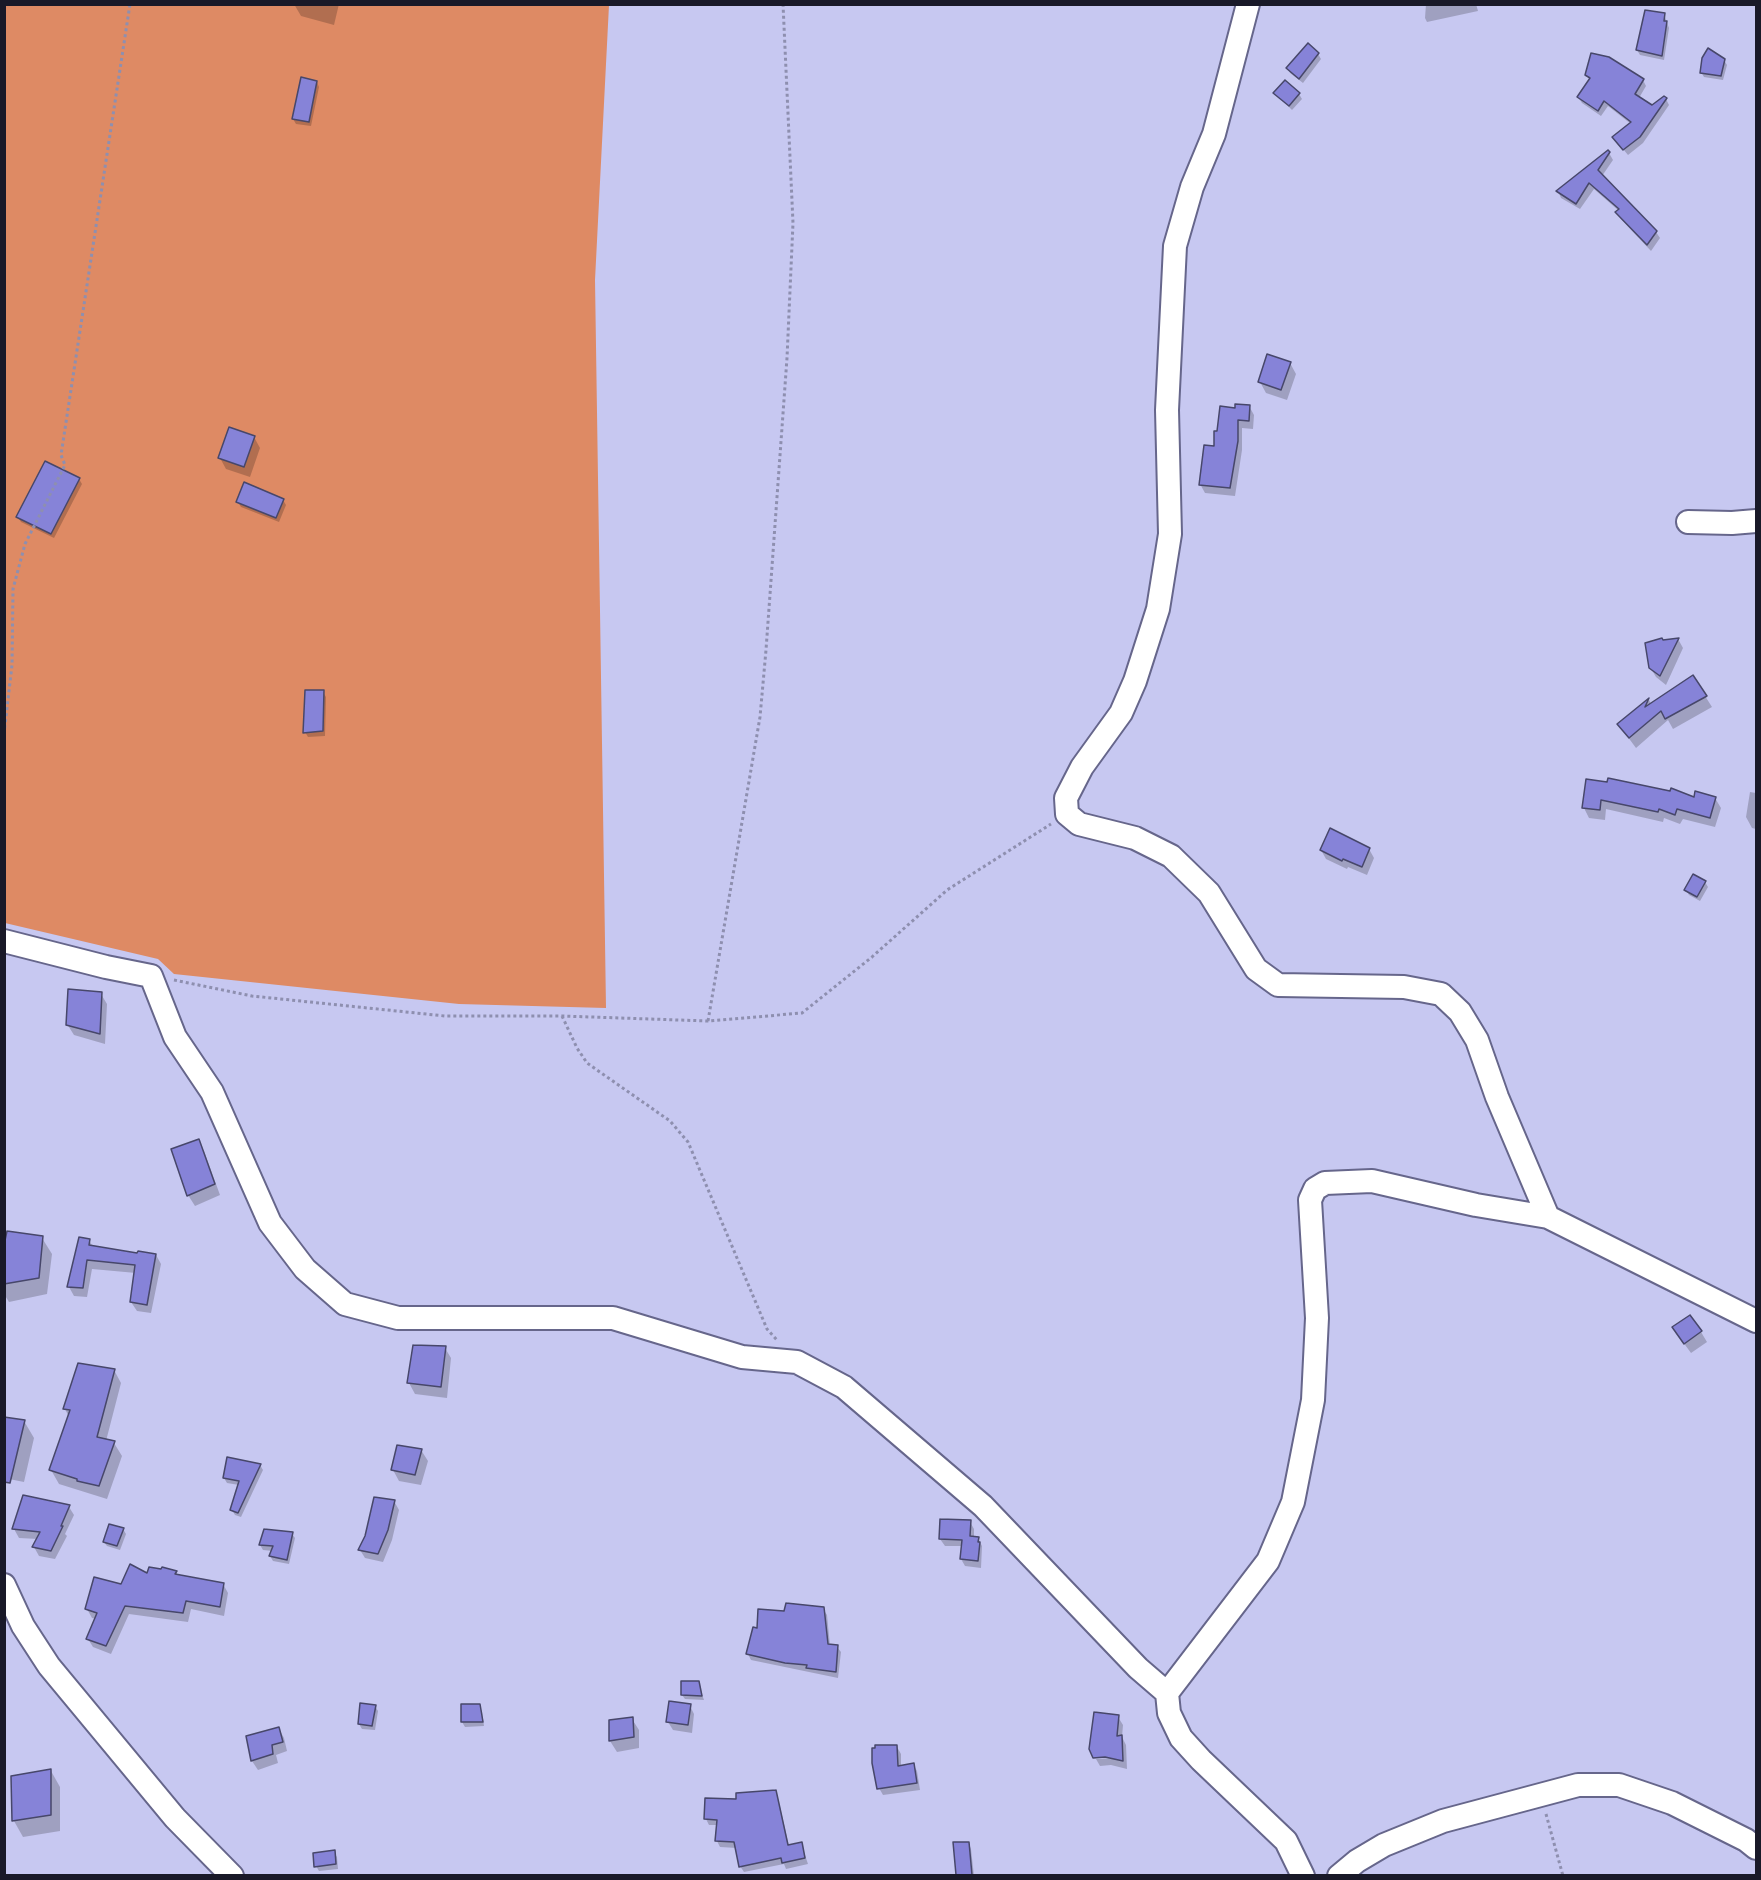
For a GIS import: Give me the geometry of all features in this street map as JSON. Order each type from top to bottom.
[{"type":"street","points":[[1248,4],[1214,134],[1192,187],[1175,246],[1167,410],[1170,534],[1158,609],[1135,681],[1121,713],[1082,767],[1066,798],[1067,814],[1079,824],[1135,838],[1171,856],[1209,893],[1256,969],[1278,985],[1404,987],[1441,994],[1460,1012],[1477,1040],[1497,1097],[1548,1217]]},
{"type":"street","points":[[1688,522],[1756,521]]},
{"type":"street","points":[[4,941],[151,976],[176,1037],[212,1092],[270,1223],[305,1269],[345,1304],[398,1318],[613,1318],[742,1357],[796,1362],[844,1387],[983,1506],[1138,1668],[1167,1693]]},
{"type":"street","points":[[1303,1875],[1286,1841],[1181,1738],[1169,1713],[1167,1693],[1268,1561],[1293,1502],[1313,1400],[1317,1318],[1310,1200],[1315,1189],[1325,1183],[1372,1181],[1476,1205],[1548,1217],[1756,1322]]},
{"type":"street","points":[[4,1585],[23,1626],[49,1666],[175,1818],[232,1875]]},
{"type":"street","points":[[1339,1875],[1358,1860],[1384,1845],[1443,1821],[1578,1785],[1619,1785],[1672,1803],[1746,1840],[1756,1848]]},
{"type":"path","points":[[4,734],[12,665],[13,589],[25,544],[65,465],[61,455],[130,4]]},
{"type":"path","points":[[708,1020],[760,717],[766,650],[793,223],[783,4]]},
{"type":"path","points":[[151,976],[252,996],[445,1016],[708,1020],[802,1013],[872,957],[947,890],[1067,814]]},
{"type":"path","points":[[562,1016],[587,1063],[670,1121],[688,1142],[767,1329],[796,1362]]},
{"type":"path","points":[[1541,1795],[1563,1875]]},
{"type":"shaded area","points":[[5,5],[609,5],[595,280],[606,1008],[459,1004],[174,974],[158,959],[5,923]]},
{"type":"building","points":[[1645,10],[1665,13],[1664,21],[1667,21],[1662,56],[1636,50]]},
{"type":"building","points":[[1308,43],[1319,53],[1299,79],[1286,68]]},
{"type":"building","points":[[1708,48],[1725,59],[1721,76],[1700,73],[1702,58]]},
{"type":"building","points":[[1591,53],[1609,57],[1644,79],[1635,94],[1652,105],[1664,96],[1667,98],[1640,137],[1623,150],[1612,137],[1631,122],[1604,101],[1598,111],[1577,97],[1590,78],[1585,75]]},
{"type":"building","points":[[301,77],[317,81],[309,122],[292,119]]},
{"type":"building","points":[[1285,80],[1300,93],[1289,106],[1273,93]]},
{"type":"building","points":[[1608,150],[1610,152],[1598,170],[1657,231],[1647,245],[1615,212],[1619,209],[1589,183],[1576,204],[1556,191]]},
{"type":"building","points":[[1267,354],[1291,362],[1281,390],[1258,382]]},
{"type":"building","points":[[1235,404],[1250,405],[1249,421],[1238,420],[1238,441],[1230,488],[1199,485],[1204,445],[1214,446],[1214,431],[1217,431],[1220,406],[1235,408]]},
{"type":"building","points":[[229,427],[255,436],[244,467],[218,458]]},
{"type":"building","points":[[45,461],[80,478],[51,534],[16,517]]},
{"type":"building","points":[[244,482],[284,499],[276,518],[236,502]]},
{"type":"building","points":[[1662,638],[1663,640],[1679,638],[1660,676],[1649,668],[1645,643]]},
{"type":"building","points":[[1693,675],[1707,696],[1665,719],[1661,711],[1629,738],[1617,724],[1649,698],[1645,707]]},
{"type":"building","points":[[305,690],[324,690],[323,731],[303,733]]},
{"type":"building","points":[[1608,778],[1670,791],[1671,788],[1694,797],[1695,791],[1716,797],[1710,818],[1677,809],[1675,815],[1659,809],[1658,812],[1601,800],[1600,810],[1582,808],[1586,779],[1607,782]]},
{"type":"building","points":[[1330,828],[1370,848],[1362,867],[1343,859],[1342,861],[1320,850]]},
{"type":"building","points":[[1693,874],[1706,881],[1697,897],[1684,890]]},
{"type":"building","points":[[68,989],[102,992],[100,1034],[66,1025]]},
{"type":"building","points":[[199,1139],[215,1184],[187,1196],[171,1149]]},
{"type":"building","points":[[7,1231],[43,1236],[39,1278],[4,1284],[4,1245]]},
{"type":"building","points":[[79,1237],[90,1239],[89,1245],[156,1254],[147,1305],[130,1302],[135,1265],[87,1260],[83,1288],[67,1287]]},
{"type":"building","points":[[1690,1315],[1702,1331],[1684,1344],[1672,1327]]},
{"type":"building","points":[[413,1345],[446,1346],[441,1387],[407,1383]]},
{"type":"building","points":[[78,1363],[115,1369],[97,1437],[115,1441],[99,1486],[77,1481],[77,1479],[49,1470],[70,1410],[63,1409]]},
{"type":"building","points":[[4,1417],[25,1420],[10,1483],[4,1482]]},
{"type":"building","points":[[397,1445],[422,1449],[415,1475],[391,1470]]},
{"type":"building","points":[[227,1457],[261,1464],[238,1513],[230,1510],[239,1481],[223,1478]]},
{"type":"building","points":[[23,1495],[70,1505],[51,1551],[32,1547],[40,1532],[12,1529]]},
{"type":"building","points":[[374,1497],[395,1500],[388,1530],[378,1554],[358,1550],[365,1536]]},
{"type":"building","points":[[940,1519],[971,1520],[970,1536],[979,1537],[978,1542],[980,1542],[978,1561],[960,1559],[962,1540],[939,1539]]},
{"type":"building","points":[[109,1524],[124,1528],[117,1546],[103,1542]]},
{"type":"building","points":[[264,1529],[293,1532],[287,1560],[269,1556],[273,1546],[259,1545]]},
{"type":"building","points":[[130,1564],[147,1573],[149,1567],[161,1569],[162,1567],[177,1571],[175,1574],[224,1583],[220,1607],[186,1601],[183,1613],[125,1606],[106,1646],[86,1639],[97,1613],[85,1609],[94,1577],[121,1584]]},
{"type":"building","points":[[786,1603],[824,1607],[828,1644],[838,1645],[836,1672],[806,1668],[807,1665],[785,1663],[746,1654],[753,1627],[757,1628],[758,1609],[784,1611]]},
{"type":"building","points":[[681,1681],[699,1681],[702,1696],[681,1695]]},
{"type":"building","points":[[669,1701],[691,1704],[688,1725],[666,1722]]},
{"type":"building","points":[[360,1703],[376,1705],[372,1726],[358,1724]]},
{"type":"building","points":[[461,1704],[480,1704],[483,1722],[461,1722]]},
{"type":"building","points":[[1094,1712],[1119,1715],[1117,1736],[1122,1735],[1123,1761],[1105,1757],[1093,1758],[1089,1749]]},
{"type":"building","points":[[633,1717],[634,1737],[609,1741],[609,1720]]},
{"type":"building","points":[[279,1727],[283,1742],[272,1745],[273,1754],[251,1761],[246,1736]]},
{"type":"building","points":[[875,1745],[897,1745],[898,1766],[914,1763],[917,1783],[877,1789],[872,1763],[872,1748],[875,1748]]},
{"type":"building","points":[[51,1769],[51,1815],[12,1821],[11,1776]]},
{"type":"building","points":[[776,1790],[788,1845],[802,1842],[805,1858],[782,1863],[781,1858],[739,1867],[734,1842],[715,1841],[717,1820],[704,1819],[705,1798],[736,1799],[736,1793]]},
{"type":"building","points":[[953,1842],[969,1842],[972,1875],[956,1875]]},
{"type":"building","points":[[335,1850],[336,1864],[314,1867],[313,1853]]}]
